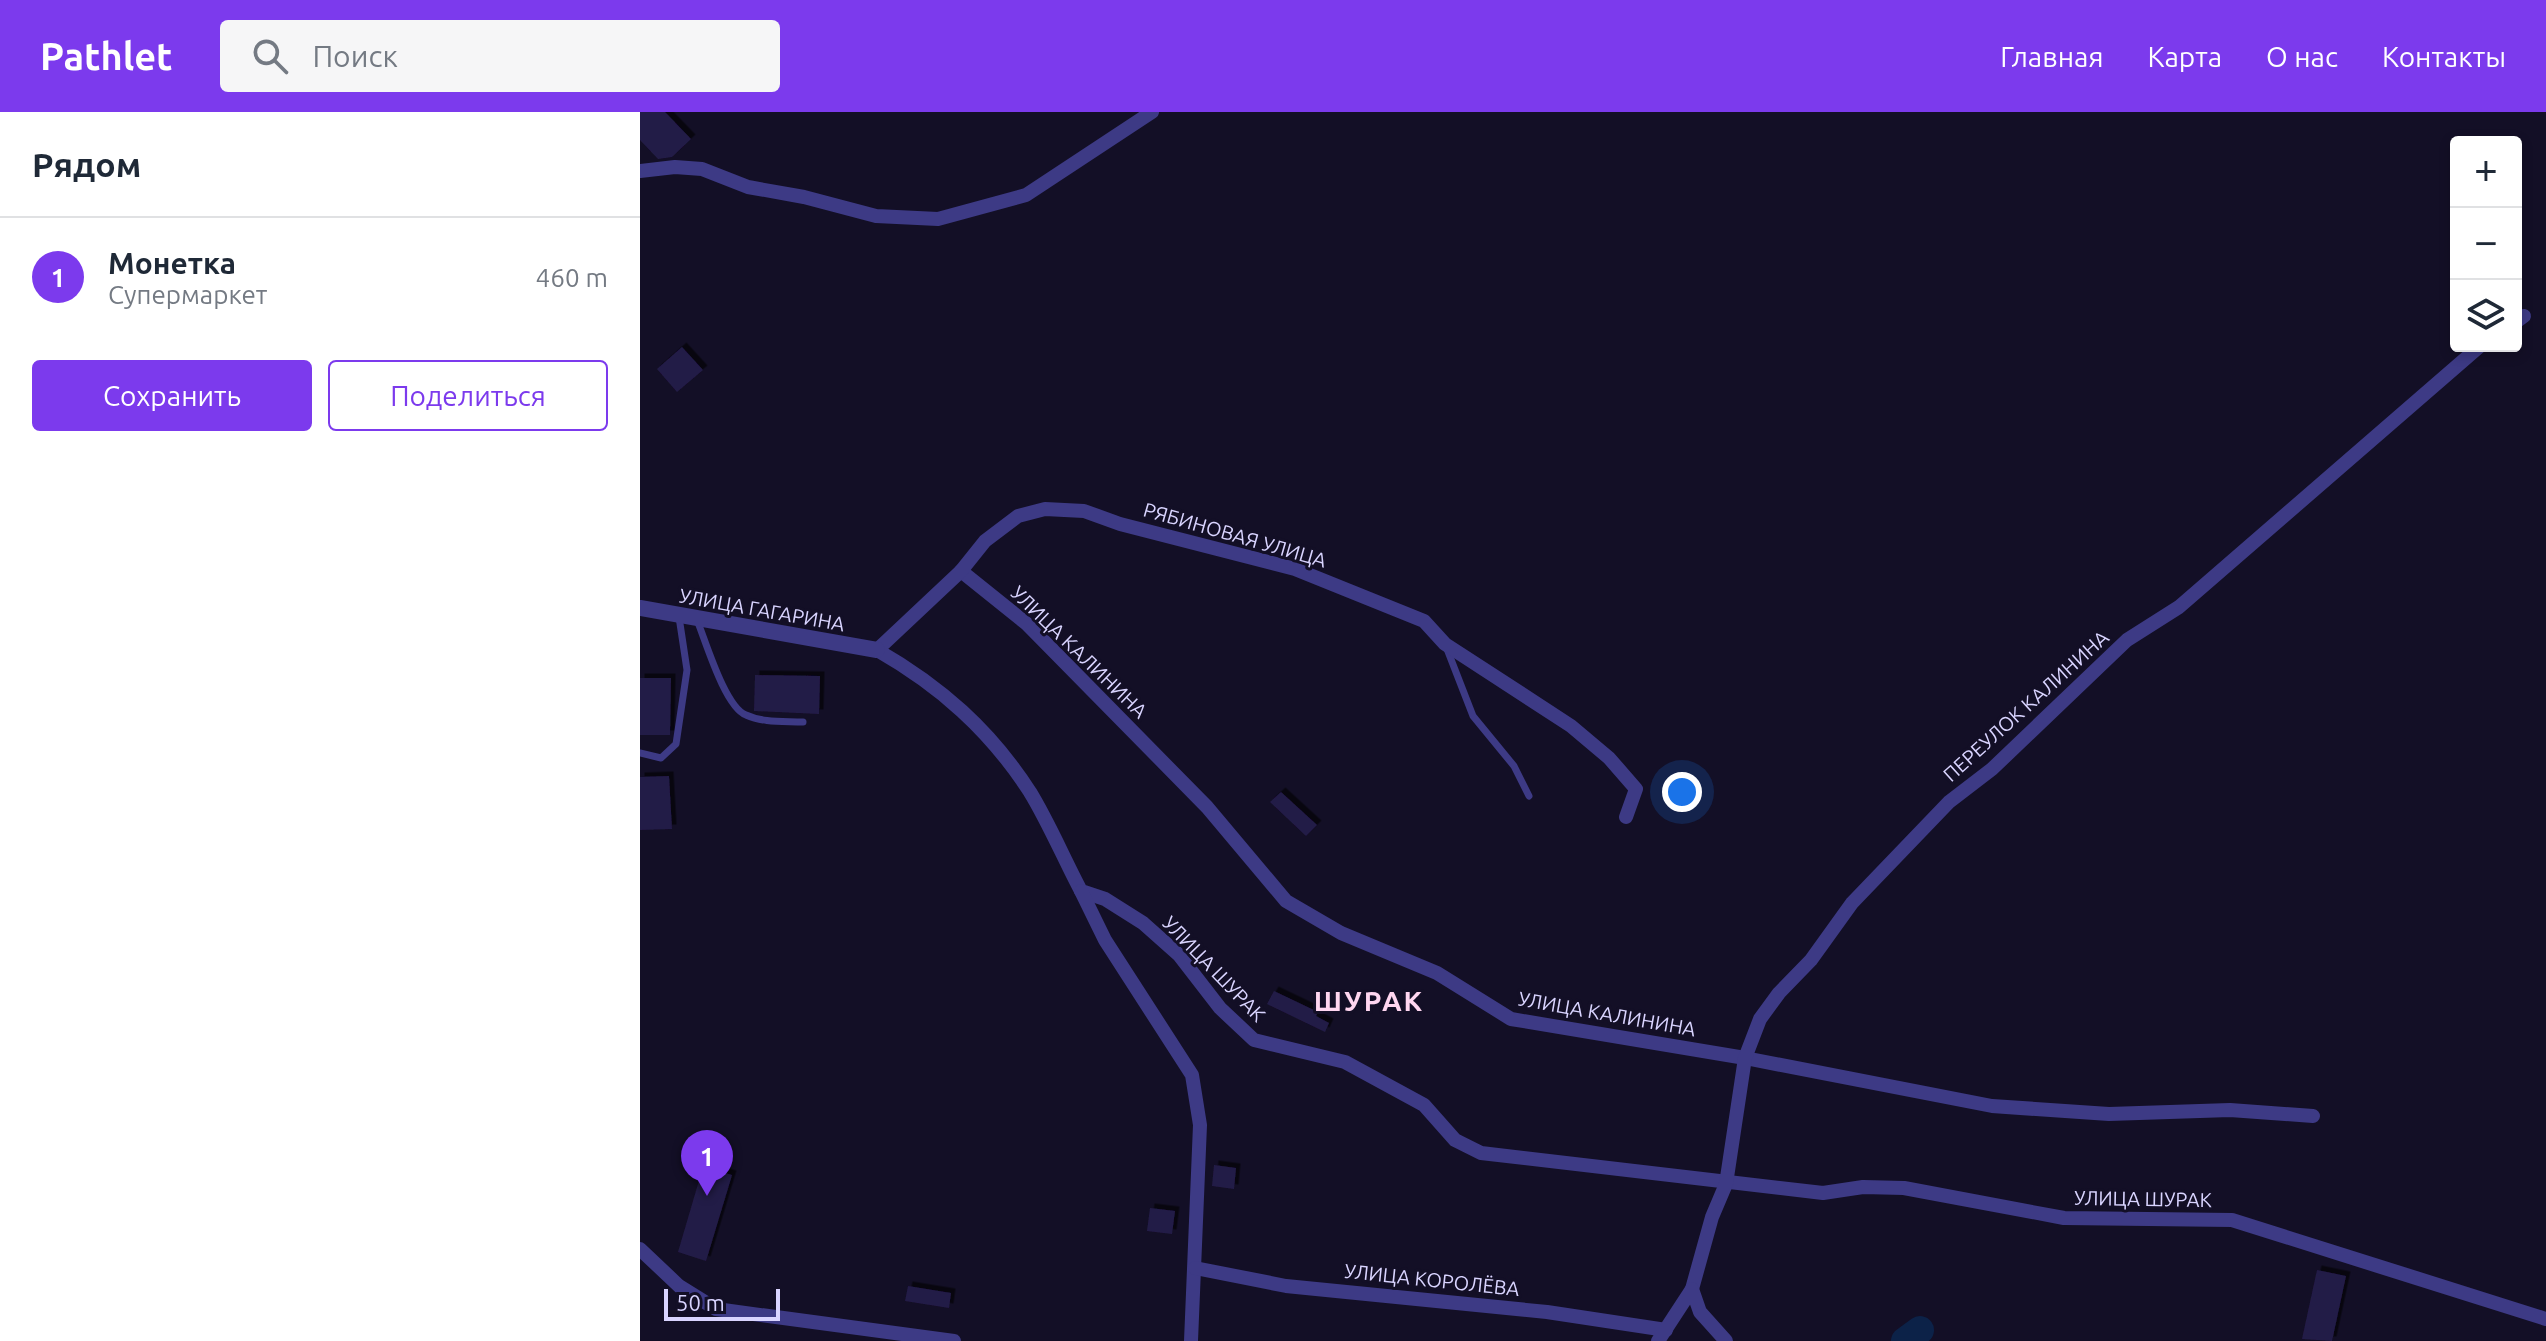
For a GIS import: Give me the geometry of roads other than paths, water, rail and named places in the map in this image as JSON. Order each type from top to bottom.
[{"type":"street","points":[[640,171],[675,167],[702,169],[748,187],[804,197],[876,216],[938,219],[1026,195],[1152,112]]},
{"type":"street","name":"ПЕРЕУЛОК КАЛИНИНА","points":[[1726,1184],[1745,1058],[1760,1019],[1779,993],[1811,960],[1852,903],[1938,813],[1992,769],[2127,640],[2179,607],[2473,352]]},
{"type":"street","name":"РЯБИНОВАЯ УЛИЦА","points":[[961,571],[985,541],[1018,516],[1045,509],[1084,511],[1120,524],[1295,569],[1424,621],[1445,644],[1571,726],[1609,758],[1636,789],[1626,817]]},
{"type":"street","points":[[961,571],[877,650],[926,678],[971,718],[1030,792],[1105,940],[1192,1075],[1200,1125],[1191,1341]]},
{"type":"street","name":"УЛИЦА КАЛИНИНА","points":[[961,571],[1027,624],[1207,807],[1286,901],[1341,933],[1437,973],[1511,1019],[1745,1058],[1992,1106],[2109,1114],[2230,1110],[2313,1116]]},
{"type":"street","name":"УЛИЦА ГАГАРИНА","points":[[640,608],[877,650]]},
{"type":"street","name":"УЛИЦА ШУРАК","points":[[1081,891],[1105,899],[1143,923],[1179,955],[1220,1008],[1254,1040],[1345,1062],[1424,1105],[1455,1140],[1481,1153],[1603,1164],[1726,1184],[1823,1193],[1863,1187],[1904,1188],[2064,1218],[2232,1220],[2546,1319]]},
{"type":"street","points":[[1726,1184],[1712,1217],[1692,1289],[1700,1312],[1726,1341]]},
{"type":"street","points":[[640,1249],[679,1286],[716,1309],[954,1341]]},
{"type":"street","name":"УЛИЦА КОРОЛЁВА","points":[[1195,1268],[1286,1286],[1547,1312],[1662,1335],[1692,1289]]},
{"type":"lane","points":[[688,617],[726,693],[742,714],[766,721],[803,722]]},
{"type":"lane","points":[[640,753],[661,758],[676,744],[687,670],[688,617]]},
{"type":"lane","points":[[1445,644],[1473,716],[1514,766],[1529,796]]},
{"type":"waterway","name":"ШУРАК","points":[[1905,1341],[1920,1330]]},
{"type":"place","name":"Монетка","points":[[707,1196]]},
{"type":"district","name":"ШУРАК","points":[[1369,1001]]}]
